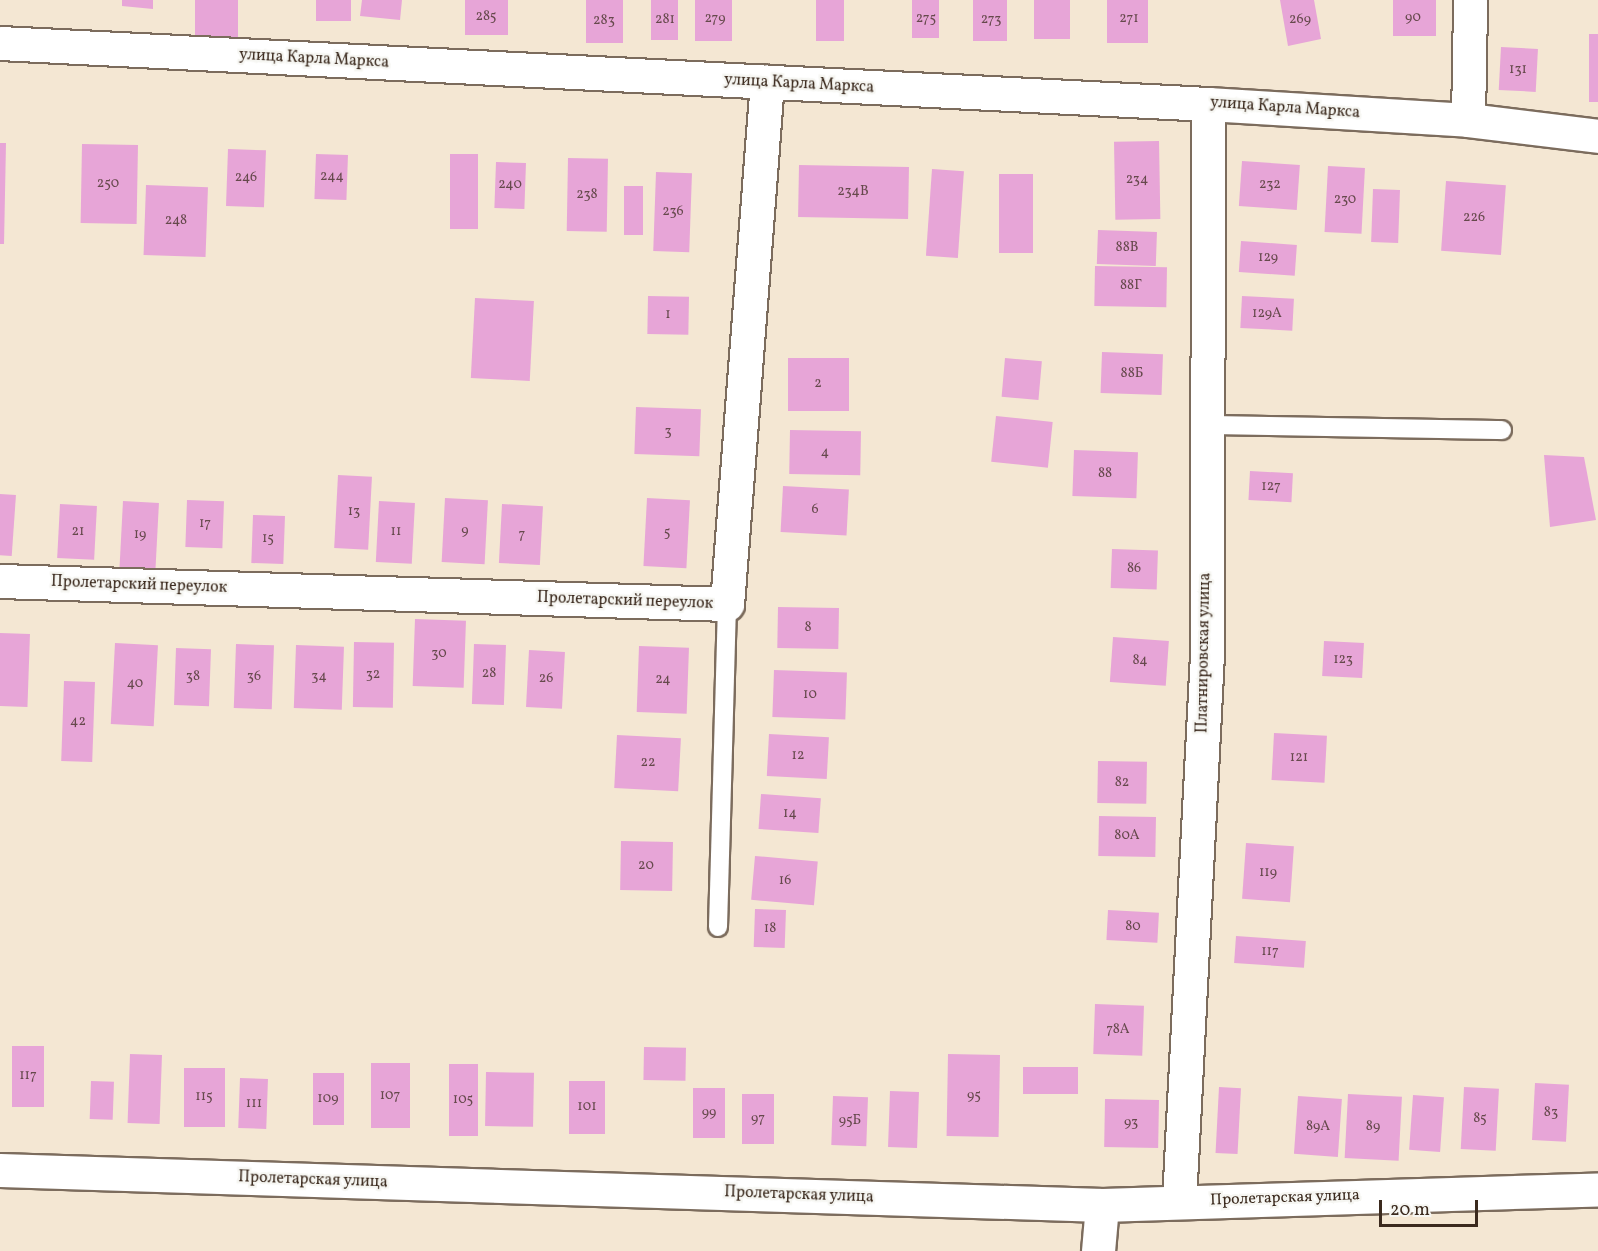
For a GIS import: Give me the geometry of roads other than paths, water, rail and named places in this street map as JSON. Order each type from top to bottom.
[{"type":"street","points":[[1468,120],[1470,0]]},
{"type":"street","name":"улица Карла Маркса","points":[[0,42],[1208,104],[1468,120],[1598,136]]},
{"type":"street","name":"Пролетарский переулок","points":[[0,580],[727,604],[766,82]]},
{"type":"street","name":"Платнировская улица","points":[[1179,1201],[1206,654],[1208,104]]},
{"type":"street","name":"Пролетарская улица","points":[[0,1170],[1102,1204],[1598,1189]]},
{"type":"street","points":[[1098,1251],[1102,1204]]},
{"type":"lane","points":[[1207,425],[1502,430]]},
{"type":"lane","points":[[718,927],[727,604]]}]
